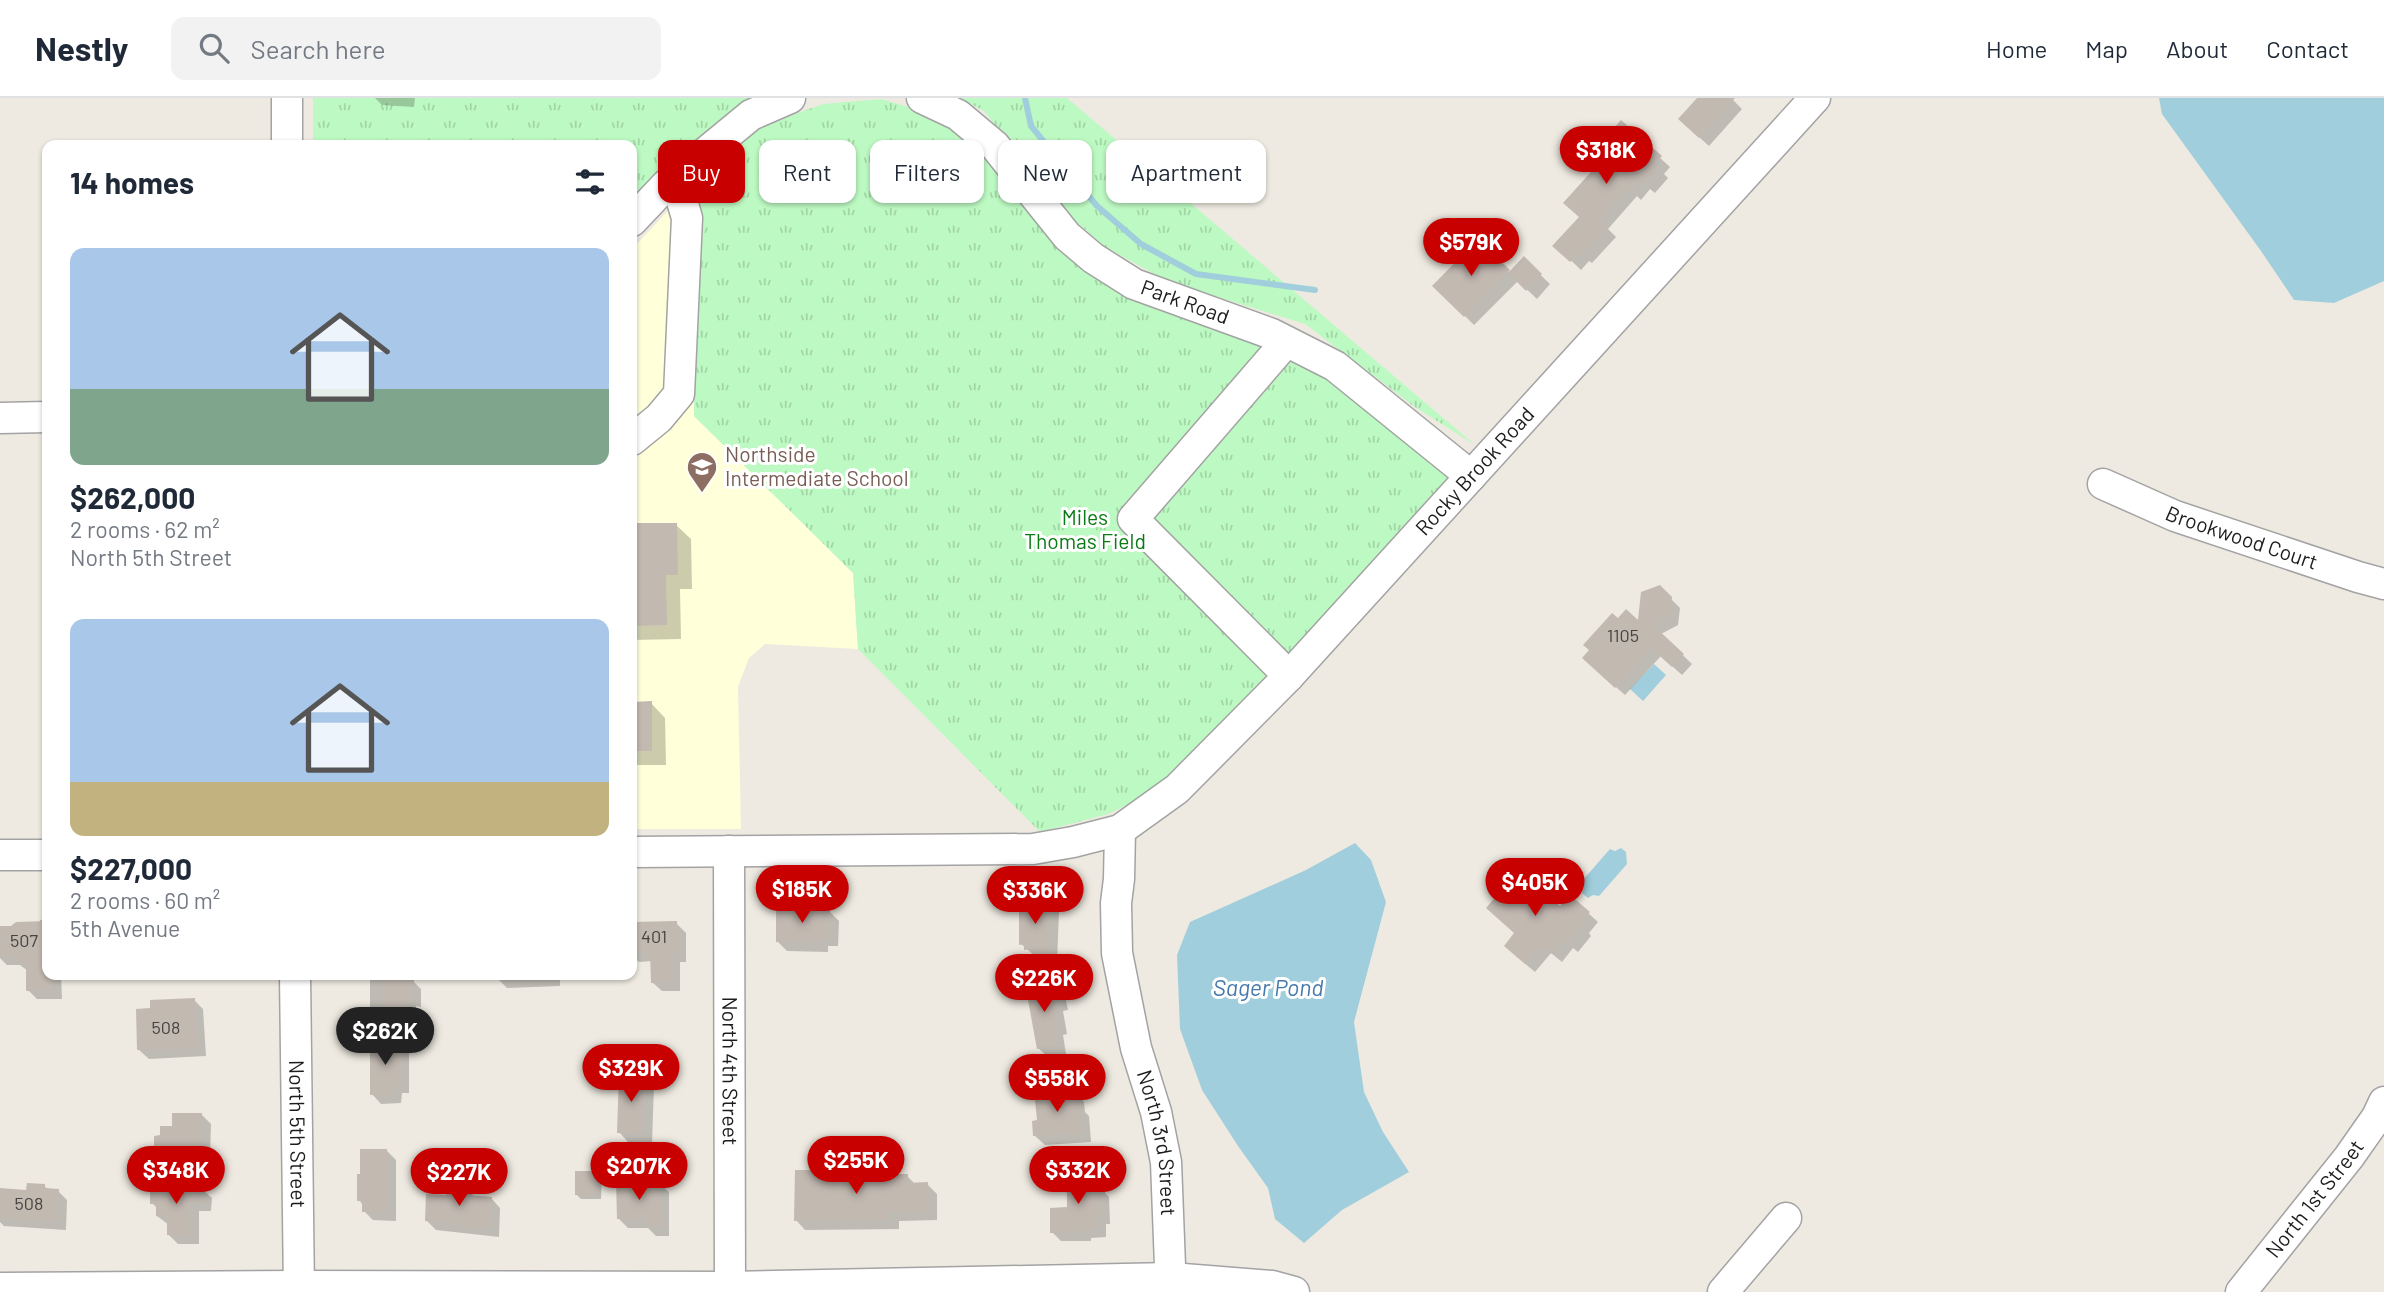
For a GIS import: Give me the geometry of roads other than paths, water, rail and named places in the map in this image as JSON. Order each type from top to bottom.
[{"type":"street","points":[[287,98],[287,140]]},
{"type":"street","points":[[721,140],[751,115],[790,98]]},
{"type":"street","name":"Park Road","points":[[922,98],[958,115],[995,146],[1067,236],[1093,258],[1135,284],[1272,334],[1335,366],[1471,476]]},
{"type":"street","name":"Rocky Brook Road","points":[[1120,830],[1177,789],[1289,676],[1815,98]]},
{"type":"street","points":[[637,216],[658,195]]},
{"type":"street","points":[[637,436],[659,418],[679,394],[687,218],[683,203]]},
{"type":"street","points":[[1286,342],[1133,519],[1289,676]]},
{"type":"street","points":[[0,418],[42,417]]},
{"type":"street","name":"Brookwood Court","points":[[2103,484],[2175,516],[2384,584]]},
{"type":"street","points":[[637,852],[1033,849],[1120,830]]},
{"type":"street","name":"North 3rd Street","points":[[1120,830],[1116,902],[1117,953],[1136,1048],[1156,1112],[1166,1162],[1171,1285]]},
{"type":"street","name":"North 4th Street","points":[[730,851],[730,1290]]},
{"type":"street","points":[[0,855],[42,855]]},
{"type":"street","name":"North 5th Street","points":[[295,980],[299,1289]]},
{"type":"street","name":"North 1st Street","points":[[2241,1292],[2348,1157],[2384,1102]]},
{"type":"street","points":[[1723,1292],[1786,1218]]},
{"type":"street","points":[[0,1288],[730,1290],[1171,1285],[1272,1286],[1294,1292]]},
{"type":"water","points":[[2159,98],[2384,98],[2384,281],[2334,303],[2294,300],[2162,114]]},
{"type":"water","points":[[1654,664],[1666,675],[1643,701],[1630,689]]},
{"type":"water","name":"Sager Pond","points":[[1355,843],[1371,860],[1386,902],[1354,1022],[1364,1092],[1383,1132],[1409,1172],[1342,1210],[1304,1243],[1275,1219],[1268,1188],[1202,1090],[1180,1029],[1177,955],[1190,922],[1306,870]]},
{"type":"water","points":[[1621,848],[1626,852],[1627,864],[1599,896],[1588,898],[1582,893],[1582,881],[1610,849],[1615,851]]},
{"type":"waterway","points":[[1025,98],[1031,126],[1097,206],[1141,244],[1196,274],[1315,290]]},
{"type":"place","name":"Northside Intermediate School","points":[[702,494]]},
{"type":"park label","name":"Miles Thomas Field","points":[[1085,530]]}]
